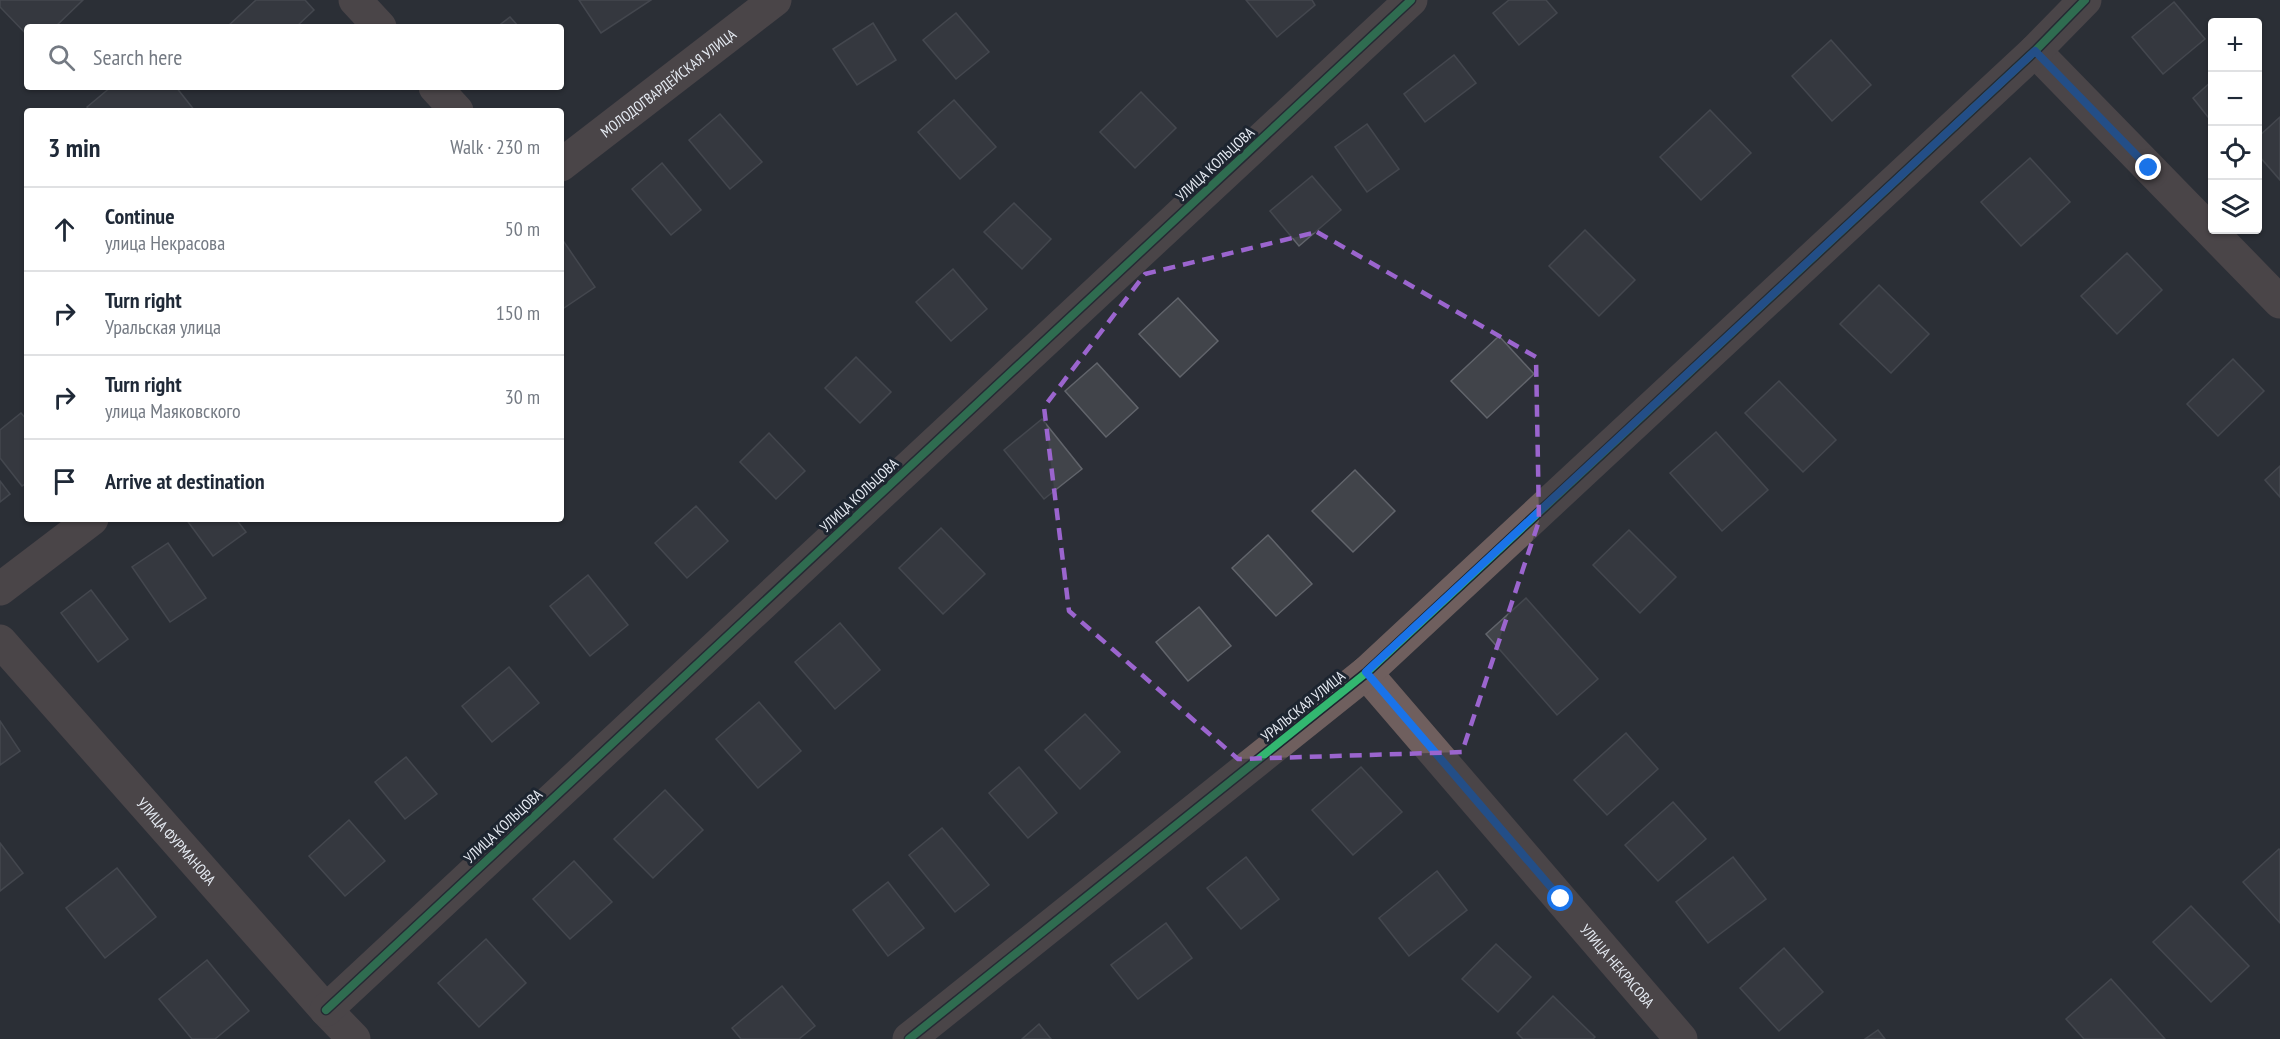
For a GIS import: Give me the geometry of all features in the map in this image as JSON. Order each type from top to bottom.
[{"type":"street","points":[[355,0],[377,24]]},
{"type":"street","name":"МОЛОДОГВАРДЕЙСКАЯ УЛИЦА","points":[[564,163],[775,0]]},
{"type":"street","name":"УЛИЦА КОЛЬЦОВА","points":[[326,1010],[1411,0]]},
{"type":"street","name":"УРАЛЬСКАЯ УЛИЦА","points":[[909,1039],[1366,672],[2035,51],[2085,0]]},
{"type":"street","points":[[2035,51],[2280,302]]},
{"type":"street","points":[[438,90],[454,108]]},
{"type":"street","points":[[0,589],[89,522]]},
{"type":"street","name":"УЛИЦА ФУРМАНОВА","points":[[0,641],[354,1039]]},
{"type":"street","name":"УЛИЦА НЕКРАСОВА","points":[[1366,672],[1681,1039]]},
{"type":"highlighted area","points":[[1317,232],[1536,357],[1539,521],[1462,752],[1238,759],[1069,611],[1044,407],[1145,274]]},
{"type":"building","points":[[0,0],[83,0],[58,24],[24,24],[24,32],[0,7]]},
{"type":"building","points":[[256,0],[305,0],[314,10],[299,24],[230,24]]},
{"type":"building","points":[[579,0],[651,0],[601,33]]},
{"type":"building","points":[[1246,0],[1312,0],[1315,5],[1277,37]]},
{"type":"building","points":[[1509,0],[1546,0],[1557,13],[1519,45],[1493,13]]},
{"type":"building","points":[[2174,2],[2205,39],[2163,74],[2132,37]]},
{"type":"building","points":[[956,13],[989,52],[956,79],[923,40]]},
{"type":"building","points":[[510,17],[516,24],[501,24]]},
{"type":"building","points":[[873,23],[896,60],[857,85],[833,49]]},
{"type":"building","points":[[1831,40],[1871,85],[1832,121],[1792,76]]},
{"type":"building","points":[[1454,55],[1476,83],[1425,122],[1404,94]]},
{"type":"building","points":[[2208,85],[2208,117],[2193,98]]},
{"type":"building","points":[[107,90],[178,90],[193,108],[88,108]]},
{"type":"building","points":[[1141,92],[1176,128],[1135,168],[1100,132]]},
{"type":"building","points":[[954,100],[996,147],[960,179],[918,132]]},
{"type":"building","points":[[1710,110],[1751,153],[1701,200],[1660,157]]},
{"type":"building","points":[[720,114],[762,162],[730,189],[689,140]]},
{"type":"building","points":[[2280,117],[2280,180],[2262,160],[2262,133]]},
{"type":"building","points":[[1367,124],[1399,169],[1367,192],[1335,147]]},
{"type":"building","points":[[2030,158],[2070,202],[2021,246],[1981,202]]},
{"type":"building","points":[[662,163],[701,210],[671,235],[632,189]]},
{"type":"building","points":[[1312,176],[1341,210],[1299,246],[1270,211]]},
{"type":"building","points":[[1014,203],[1051,239],[1022,269],[984,232]]},
{"type":"building","points":[[1585,230],[1635,280],[1599,316],[1549,266]]},
{"type":"building","points":[[564,242],[595,287],[564,308]]},
{"type":"building","points":[[2127,253],[2162,290],[2117,334],[2081,296]]},
{"type":"building","points":[[953,269],[987,309],[951,341],[916,302]]},
{"type":"building","points":[[1879,285],[1929,334],[1891,373],[1840,324]]},
{"type":"building","points":[[1178,298],[1218,341],[1180,377],[1139,334]]},
{"type":"building","points":[[1499,336],[1534,374],[1487,418],[1451,381]]},
{"type":"building","points":[[856,357],[891,392],[860,423],[825,388]]},
{"type":"building","points":[[2233,359],[2264,391],[2218,436],[2187,404]]},
{"type":"building","points":[[1097,363],[1138,408],[1106,437],[1065,391]]},
{"type":"building","points":[[1779,381],[1836,440],[1803,472],[1745,413]]},
{"type":"building","points":[[21,413],[24,416],[24,485],[22,486],[0,458],[0,430]]},
{"type":"building","points":[[1042,419],[1082,469],[1044,499],[1004,450]]},
{"type":"building","points":[[1716,432],[1768,490],[1722,531],[1670,473]]},
{"type":"building","points":[[769,433],[805,471],[776,499],[740,462]]},
{"type":"building","points":[[2280,466],[2280,497],[2265,480]]},
{"type":"building","points":[[1355,470],[1395,511],[1353,552],[1312,511]]},
{"type":"building","points":[[0,481],[10,494],[0,502]]},
{"type":"building","points":[[696,506],[728,541],[687,578],[655,543]]},
{"type":"building","points":[[188,522],[238,522],[246,532],[213,556]]},
{"type":"building","points":[[941,528],[985,574],[943,614],[899,568]]},
{"type":"building","points":[[1629,530],[1676,577],[1640,613],[1593,565]]},
{"type":"building","points":[[1268,535],[1312,584],[1276,616],[1232,568]]},
{"type":"building","points":[[168,543],[206,598],[170,622],[132,567]]},
{"type":"building","points":[[588,575],[628,625],[590,656],[550,606]]},
{"type":"building","points":[[91,590],[128,639],[98,662],[61,613]]},
{"type":"building","points":[[1526,598],[1598,679],[1557,715],[1486,634]]},
{"type":"building","points":[[1199,607],[1231,646],[1188,681],[1156,642]]},
{"type":"building","points":[[840,623],[880,670],[835,709],[795,662]]},
{"type":"building","points":[[509,667],[539,703],[492,742],[462,706]]},
{"type":"building","points":[[759,702],[801,751],[758,788],[716,739]]},
{"type":"building","points":[[1085,714],[1120,752],[1080,789],[1045,750]]},
{"type":"building","points":[[0,721],[20,751],[0,765]]},
{"type":"building","points":[[1626,733],[1658,769],[1607,815],[1574,780]]},
{"type":"building","points":[[406,757],[437,794],[405,819],[375,782]]},
{"type":"building","points":[[1019,767],[1057,813],[1028,838],[989,793]]},
{"type":"building","points":[[1361,767],[1402,812],[1353,855],[1312,810]]},
{"type":"building","points":[[665,790],[703,830],[653,878],[614,839]]},
{"type":"building","points":[[1673,802],[1706,839],[1658,881],[1625,845]]},
{"type":"building","points":[[349,820],[385,861],[345,896],[309,856]]},
{"type":"building","points":[[942,828],[989,885],[955,912],[909,855]]},
{"type":"building","points":[[0,843],[23,873],[0,891]]},
{"type":"building","points":[[2280,850],[2280,923],[2243,882]]},
{"type":"building","points":[[1246,857],[1279,899],[1241,929],[1207,888]]},
{"type":"building","points":[[1733,857],[1766,899],[1708,943],[1676,902]]},
{"type":"building","points":[[574,861],[612,902],[570,939],[533,899]]},
{"type":"building","points":[[117,868],[156,917],[105,958],[66,908]]},
{"type":"building","points":[[1437,871],[1467,910],[1409,956],[1379,918]]},
{"type":"building","points":[[888,882],[924,928],[888,956],[853,910]]},
{"type":"building","points":[[2191,906],[2249,966],[2211,1002],[2153,942]]},
{"type":"building","points":[[1166,923],[1192,958],[1138,999],[1111,965]]},
{"type":"building","points":[[486,939],[526,983],[479,1027],[438,983]]},
{"type":"building","points":[[1496,944],[1531,977],[1498,1012],[1462,979]]},
{"type":"building","points":[[1784,948],[1823,992],[1779,1031],[1740,988]]},
{"type":"building","points":[[207,960],[249,1011],[215,1039],[192,1039],[159,999]]},
{"type":"building","points":[[2111,979],[2165,1039],[2084,1039],[2066,1019]]},
{"type":"building","points":[[782,986],[815,1026],[799,1039],[741,1039],[732,1028]]},
{"type":"building","points":[[1553,996],[1595,1037],[1593,1039],[1523,1039],[1517,1033]]},
{"type":"building","points":[[1039,1024],[1051,1039],[1022,1039]]},
{"type":"building","points":[[1878,1030],[1885,1039],[1865,1039]]},
{"type":"cycle path","points":[[326,1010],[1411,0]]},
{"type":"cycle path","points":[[909,1039],[1366,673],[2035,51],[2085,0]]},
{"type":"route","points":[[1561,899],[1366,672],[2035,51],[2149,168]]}]
